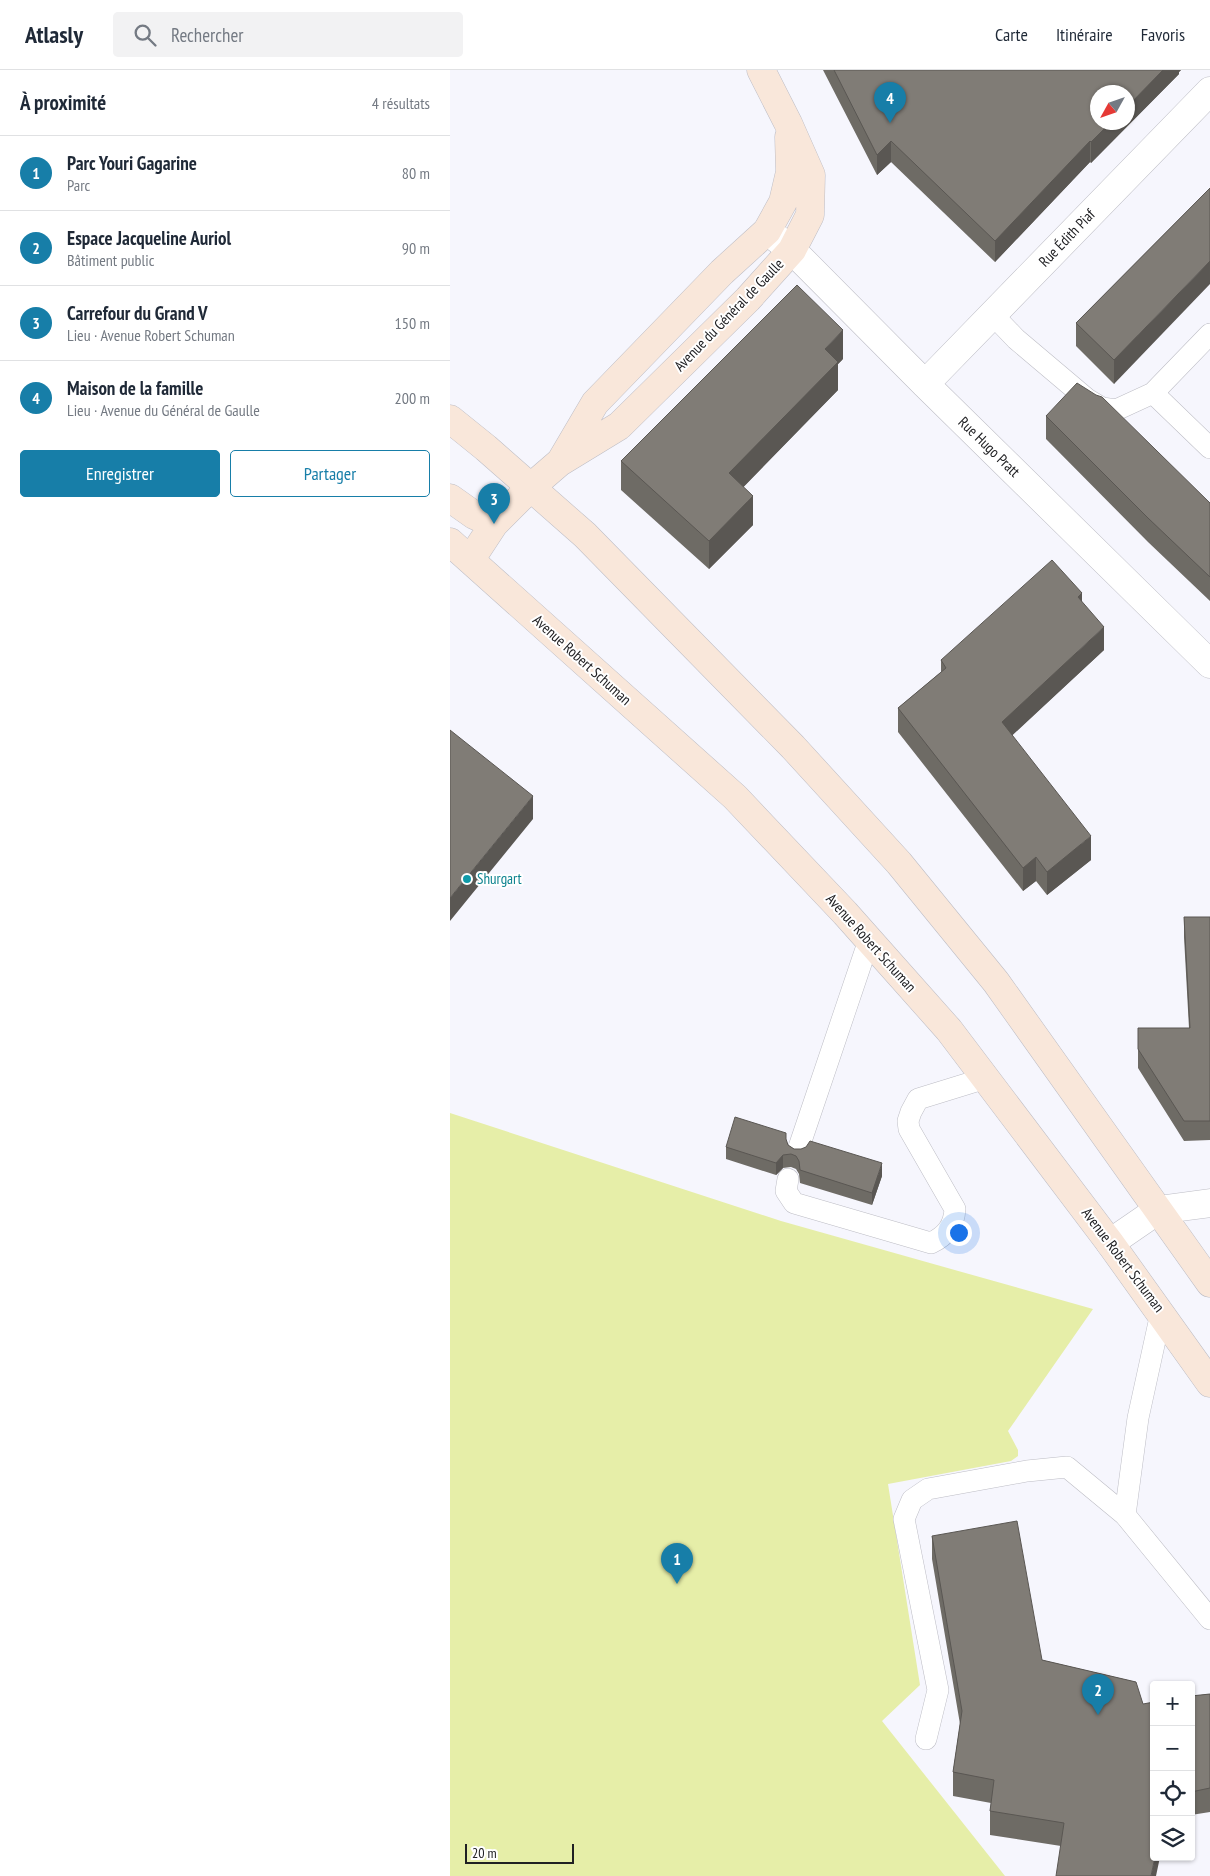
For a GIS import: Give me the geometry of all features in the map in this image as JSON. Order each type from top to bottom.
[{"type":"main road","name":"Avenue du Général de Gaulle","points":[[532,487],[560,462],[619,426],[748,298],[792,250],[810,215],[810,175],[788,123],[761,70]]},
{"type":"main road","name":"Avenue du Général de Gaulle","points":[[560,462],[595,403],[722,272],[767,231],[783,202],[790,172],[788,123]]},
{"type":"main road","points":[[450,419],[532,487],[585,535],[793,746],[899,863],[996,982],[1210,1284]]},
{"type":"main road","points":[[470,559],[494,524],[532,487]]},
{"type":"main road","points":[[450,498],[474,515],[494,524]]},
{"type":"main road","name":"Avenue Robert Schuman","points":[[450,542],[735,797],[868,940],[949,1030],[1162,1313],[1210,1383]]},
{"type":"street","name":"Rue Édith Piaf","points":[[925,384],[1210,91]]},
{"type":"street","name":"Rue Hugo Pratt","points":[[767,231],[792,250],[925,384],[1210,664]]},
{"type":"street","points":[[1110,1243],[1158,1210],[1210,1203]]},
{"type":"lane","points":[[992,314],[1016,339],[1087,399],[1102,408],[1116,410],[1153,393],[1210,334]]},
{"type":"lane","points":[[1153,393],[1210,448]]},
{"type":"lane","points":[[798,1150],[868,940]]},
{"type":"lane","points":[[788,1179],[786,1191],[794,1203],[931,1243],[938,1240],[947,1233],[951,1226],[955,1210],[909,1129],[908,1121],[918,1099],[986,1078]]},
{"type":"lane","points":[[1125,1515],[1138,1418],[1162,1313]]},
{"type":"lane","points":[[926,1739],[938,1690],[904,1518],[912,1500],[928,1489],[1027,1471],[1066,1467],[1125,1515],[1210,1619]]},
{"type":"green space","points":[[450,1113],[781,1221],[1093,1309],[1008,1431],[1018,1450],[1018,1456],[1011,1461],[888,1484],[920,1685],[882,1721],[1005,1876],[450,1876]]},
{"type":"building","points":[[834,70],[1163,70],[1135,99],[1135,85],[1090,85],[1090,130],[1103,130],[1090,141],[995,241],[891,141],[877,155]]},
{"type":"building","points":[[1210,188],[1210,261],[1114,360],[1076,323]]},
{"type":"building","points":[[797,285],[843,330],[825,349],[838,362],[729,473],[753,496],[709,541],[621,461]]},
{"type":"building","points":[[1077,383],[1102,397],[1210,503],[1210,577],[1046,416]]},
{"type":"building","points":[[1052,560],[1082,593],[1078,597],[1104,627],[1002,722],[1091,836],[1047,872],[1036,857],[1023,868],[898,708],[946,668],[941,660]]},
{"type":"building","name":"Shurgart","points":[[450,730],[533,796],[450,898]]},
{"type":"building","points":[[1184,917],[1210,917],[1210,1121],[1184,1121],[1138,1049],[1138,1028],[1190,1028]]},
{"type":"building","points":[[735,1117],[786,1133],[788,1145],[794,1149],[806,1147],[810,1141],[882,1163],[872,1193],[800,1170],[799,1161],[796,1156],[791,1154],[783,1155],[776,1163],[726,1147]]},
{"type":"building","points":[[1017,1521],[1042,1660],[1136,1682],[1143,1704],[1150,1703],[1150,1861],[1154,1861],[1151,1876],[1056,1876],[1064,1823],[990,1811],[994,1780],[953,1772],[962,1711],[932,1536]]},
{"type":"building","points":[[1210,1694],[1210,1788],[1195,1791],[1195,1726],[1195,1696]]},
{"type":"place","name":"Maison de la famille","points":[[890,123]]},
{"type":"place","name":"Carrefour du Grand V","points":[[494,524]]},
{"type":"place","name":"Shurgart","points":[[467,879]]},
{"type":"place","name":"Parc Youri Gagarine","points":[[677,1584]]},
{"type":"place","name":"Espace Jacqueline Auriol","points":[[1098,1715]]}]
